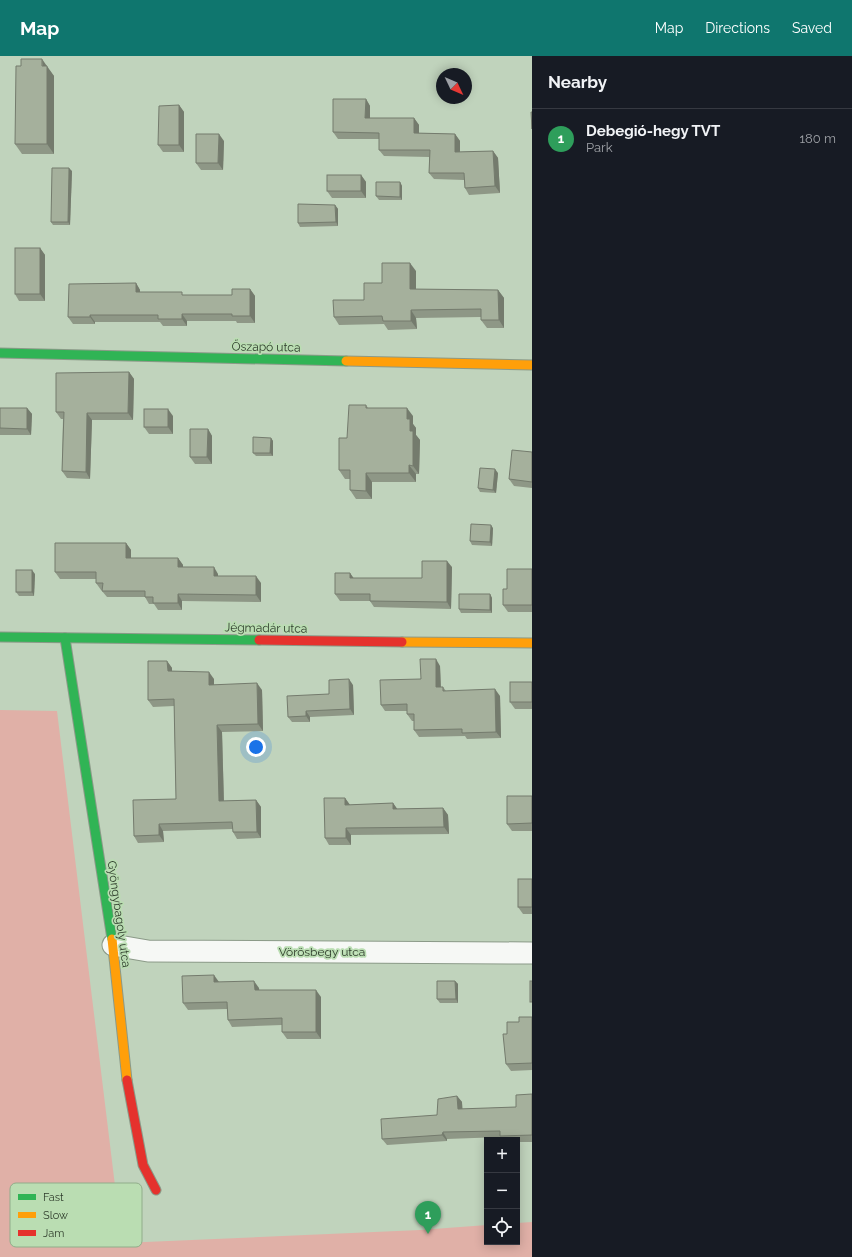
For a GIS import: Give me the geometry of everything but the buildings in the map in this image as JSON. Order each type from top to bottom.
[{"type":"street","name":"Őszapó utca","points":[[0,353],[532,365]]},
{"type":"street","name":"Jégmadár utca","points":[[0,637],[532,643]]},
{"type":"street","name":"Gyöngybagoly utca","points":[[65,638],[113,945],[128,1087],[144,1165],[156,1190]]},
{"type":"street","name":"Vörösbegy utca","points":[[113,945],[148,950],[532,953]]},
{"type":"shaded area","points":[[0,710],[57,711],[115,1183],[10,1183],[10,1247],[142,1247],[142,1242],[420,1230],[484,1225],[484,1245],[520,1245],[520,1223],[532,1222],[532,1257],[0,1257]]},
{"type":"traffic: fast","points":[[0,353],[346,361]]},
{"type":"traffic: fast","points":[[0,637],[259,640]]},
{"type":"traffic: fast","points":[[65,638],[112,939]]},
{"type":"traffic: slow","points":[[346,361],[532,365]]},
{"type":"traffic: slow","points":[[402,642],[532,643]]},
{"type":"traffic: slow","points":[[112,939],[127,1080]]},
{"type":"traffic: jam","points":[[259,640],[402,642]]},
{"type":"traffic: jam","points":[[127,1080],[143,1165],[156,1190]]},
{"type":"place","name":"Debegió-hegy TVT","points":[[428,1234]]}]
